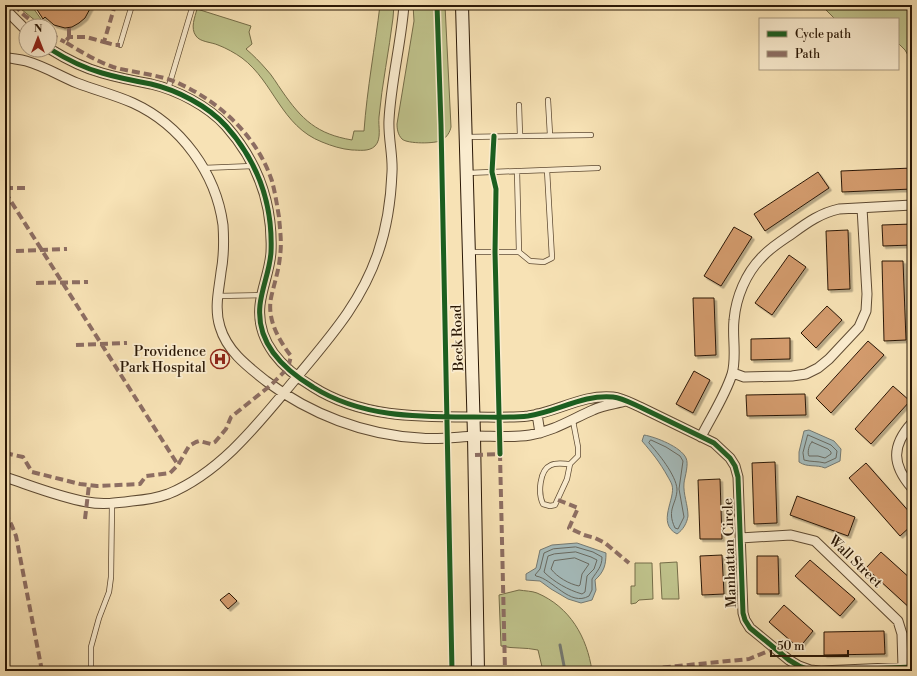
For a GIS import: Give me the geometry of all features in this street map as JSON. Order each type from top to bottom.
[{"type":"main road","name":"Beck Road","points":[[462,5],[474,417],[478,671]]},
{"type":"street","points":[[5,477],[88,502],[112,504],[144,500],[168,494],[208,472],[226,457],[283,394],[334,334],[354,304],[368,278],[379,252],[386,227],[392,172],[389,122],[404,5]]},
{"type":"street","points":[[5,9],[18,22]]},
{"type":"street","name":"Manhattan Circle","points":[[58,53],[75,63],[100,73],[152,84],[176,92],[211,112],[236,138],[254,166],[265,193],[270,216],[271,255],[260,306],[261,323],[268,347],[276,357],[297,376],[314,388],[350,404],[377,412],[400,416],[503,417],[537,414],[600,397],[614,397],[628,401],[714,443],[723,450],[735,466],[738,477],[742,603],[745,620],[750,628],[789,660],[810,670],[907,667]]},
{"type":"street","points":[[5,58],[26,61],[74,82],[132,102],[152,113],[167,124],[193,152],[203,168],[217,198],[223,226],[223,251],[217,296],[220,326],[227,343],[236,355],[283,394],[323,415],[375,432],[418,438],[443,439],[474,436],[528,436],[546,432],[573,421],[594,409],[628,401]]},
{"type":"street","points":[[701,437],[721,399],[732,373],[734,320],[736,309],[743,285],[761,258],[769,250],[819,215],[839,209],[912,205]]},
{"type":"street","points":[[732,373],[744,377],[792,376],[806,374],[818,368],[829,359],[859,327],[866,312],[867,294],[862,208]]},
{"type":"street","points":[[570,405],[573,421]]},
{"type":"street","points":[[537,414],[540,433]]},
{"type":"street","points":[[912,423],[902,434],[897,447],[898,468],[902,476],[912,488]]},
{"type":"street","name":"Wall Street","points":[[740,538],[791,535],[815,541],[898,621],[902,634],[907,667]]},
{"type":"lane","points":[[120,45],[132,5]]},
{"type":"lane","points":[[168,89],[191,6]]},
{"type":"lane","points":[[548,100],[550,135]]},
{"type":"lane","points":[[519,105],[520,136]]},
{"type":"lane","points":[[466,137],[591,135]]},
{"type":"lane","points":[[203,168],[254,166]]},
{"type":"lane","points":[[467,173],[598,168]]},
{"type":"lane","points":[[469,252],[520,252],[530,261],[544,262],[552,258],[547,170]]},
{"type":"lane","points":[[517,171],[520,252]]},
{"type":"lane","points":[[217,296],[262,295]]},
{"type":"lane","points":[[570,464],[555,464],[550,465],[547,468],[543,474],[540,485],[540,498],[543,504],[550,506],[555,505],[558,502],[567,479],[570,464],[578,456],[578,447],[573,421]]},
{"type":"lane","points":[[91,671],[91,647],[99,618],[109,592],[111,577],[112,504]]},
{"type":"green space","points":[[16,5],[31,5],[40,18],[32,18]]},
{"type":"green space","points":[[380,5],[394,5],[393,18],[380,105],[378,140],[373,148],[367,150],[340,148],[322,142],[308,135],[287,115],[253,68],[242,58],[230,51],[218,45],[200,40],[193,30],[197,9],[251,26],[249,32],[252,44],[246,49],[268,71],[296,110],[320,130],[352,140],[354,131],[364,131]]},
{"type":"green space","points":[[413,5],[445,5],[451,127],[449,133],[442,140],[434,142],[415,143],[405,141],[400,136],[397,128],[414,21]]},
{"type":"green space","points":[[912,5],[912,62],[905,50],[899,44],[899,18],[834,18],[822,6]]},
{"type":"green space","points":[[677,562],[679,599],[662,599],[660,563]]},
{"type":"green space","points":[[635,563],[652,563],[653,599],[639,600],[636,603],[631,604],[631,586],[635,586]]},
{"type":"green space","points":[[519,590],[531,591],[549,599],[568,615],[575,624],[586,646],[592,671],[543,671],[538,650],[501,646],[499,595]]},
{"type":"water","points":[[809,430],[834,441],[841,449],[840,461],[825,468],[806,465],[799,462],[799,452],[804,431]]},
{"type":"water","points":[[644,435],[674,446],[683,454],[687,461],[684,487],[688,516],[684,526],[677,534],[668,524],[667,517],[673,491],[672,485],[659,462],[642,441]]},
{"type":"water","points":[[577,543],[606,553],[604,568],[595,580],[596,590],[592,600],[581,603],[568,599],[540,581],[526,580],[526,574],[536,568],[540,550],[552,545]]},
{"type":"building","points":[[34,5],[92,5],[85,18],[72,27],[65,28],[58,26],[58,18],[42,18]]},
{"type":"building","points":[[912,168],[912,189],[842,192],[841,171]]},
{"type":"building","points":[[818,172],[829,188],[765,231],[754,214]]},
{"type":"building","points":[[912,224],[912,245],[883,246],[882,225]]},
{"type":"building","points":[[734,227],[752,237],[721,286],[704,276]]},
{"type":"building","points":[[848,230],[850,289],[828,290],[826,231]]},
{"type":"building","points":[[789,255],[806,267],[772,315],[755,303]]},
{"type":"building","points":[[882,261],[903,261],[906,340],[884,341]]},
{"type":"building","points":[[693,298],[714,298],[716,355],[695,356]]},
{"type":"building","points":[[827,306],[842,320],[816,348],[801,333]]},
{"type":"building","points":[[790,338],[790,359],[751,360],[751,339]]},
{"type":"building","points":[[868,341],[884,355],[831,413],[816,398]]},
{"type":"building","points":[[694,371],[710,380],[693,413],[676,404]]},
{"type":"building","points":[[893,386],[910,401],[871,444],[855,429]]},
{"type":"building","points":[[805,394],[806,415],[747,416],[746,395]]},
{"type":"building","points":[[775,462],[777,523],[754,524],[752,463]]},
{"type":"building","points":[[866,463],[912,515],[912,525],[900,536],[849,478]]},
{"type":"building","points":[[720,479],[722,539],[700,539],[698,480]]},
{"type":"building","points":[[797,496],[855,517],[848,536],[790,515]]},
{"type":"building","points":[[881,552],[912,580],[912,610],[866,568]]},
{"type":"building","points":[[722,555],[724,594],[702,595],[700,556]]},
{"type":"building","points":[[757,556],[778,556],[779,594],[757,594]]},
{"type":"building","points":[[810,560],[855,599],[840,616],[795,576]]},
{"type":"building","points":[[229,593],[237,601],[228,609],[220,600]]},
{"type":"building","points":[[784,605],[813,631],[799,648],[769,622]]},
{"type":"building","points":[[884,631],[885,654],[824,655],[824,632]]},
{"type":"waterway","points":[[560,645],[565,671]]},
{"type":"marked path","points":[[14,5],[28,18]]},
{"type":"marked path","points":[[5,453],[23,457],[32,472],[80,484],[97,486],[140,484],[146,476],[170,473],[178,465],[189,446],[196,442],[199,441],[211,444],[215,442],[226,429],[231,417],[271,385],[288,368],[291,356],[278,336],[272,321],[270,306],[271,298],[281,251],[279,217],[272,181],[257,149],[247,135],[222,110],[193,91],[170,80],[107,65],[65,42],[69,37],[86,37],[104,42],[115,5]]},
{"type":"marked path","points":[[69,28],[69,37]]},
{"type":"marked path","points":[[58,38],[65,42]]},
{"type":"marked path","points":[[104,42],[120,45]]},
{"type":"marked path","points":[[5,188],[28,188]]},
{"type":"marked path","points":[[5,192],[178,465]]},
{"type":"marked path","points":[[16,251],[67,249]]},
{"type":"marked path","points":[[36,283],[88,282]]},
{"type":"marked path","points":[[76,345],[127,343]]},
{"type":"marked path","points":[[475,455],[500,454],[505,671]]},
{"type":"marked path","points":[[85,519],[89,485]]},
{"type":"marked path","points":[[558,500],[578,508],[569,528],[605,543],[629,563]]},
{"type":"marked path","points":[[5,512],[16,536],[42,671]]},
{"type":"marked path","points":[[627,671],[749,659],[776,648]]},
{"type":"cycle path","points":[[437,5],[441,125],[452,671]]},
{"type":"cycle path","points":[[58,54],[75,63],[95,71],[151,84],[171,90],[192,100],[219,119],[237,140],[255,169],[266,201],[269,217],[271,252],[260,305],[262,331],[267,342],[282,363],[302,380],[332,397],[351,405],[391,414],[412,416],[528,416],[591,398],[602,397],[620,398],[640,407],[714,443],[730,458],[735,466],[738,477],[743,613],[750,628],[789,660],[810,670],[821,671],[912,667]]},
{"type":"cycle path","points":[[494,136],[492,172],[496,189],[495,252],[500,454]]},
{"type":"place","name":"Providence Park Hospital","points":[[220,359]]}]
